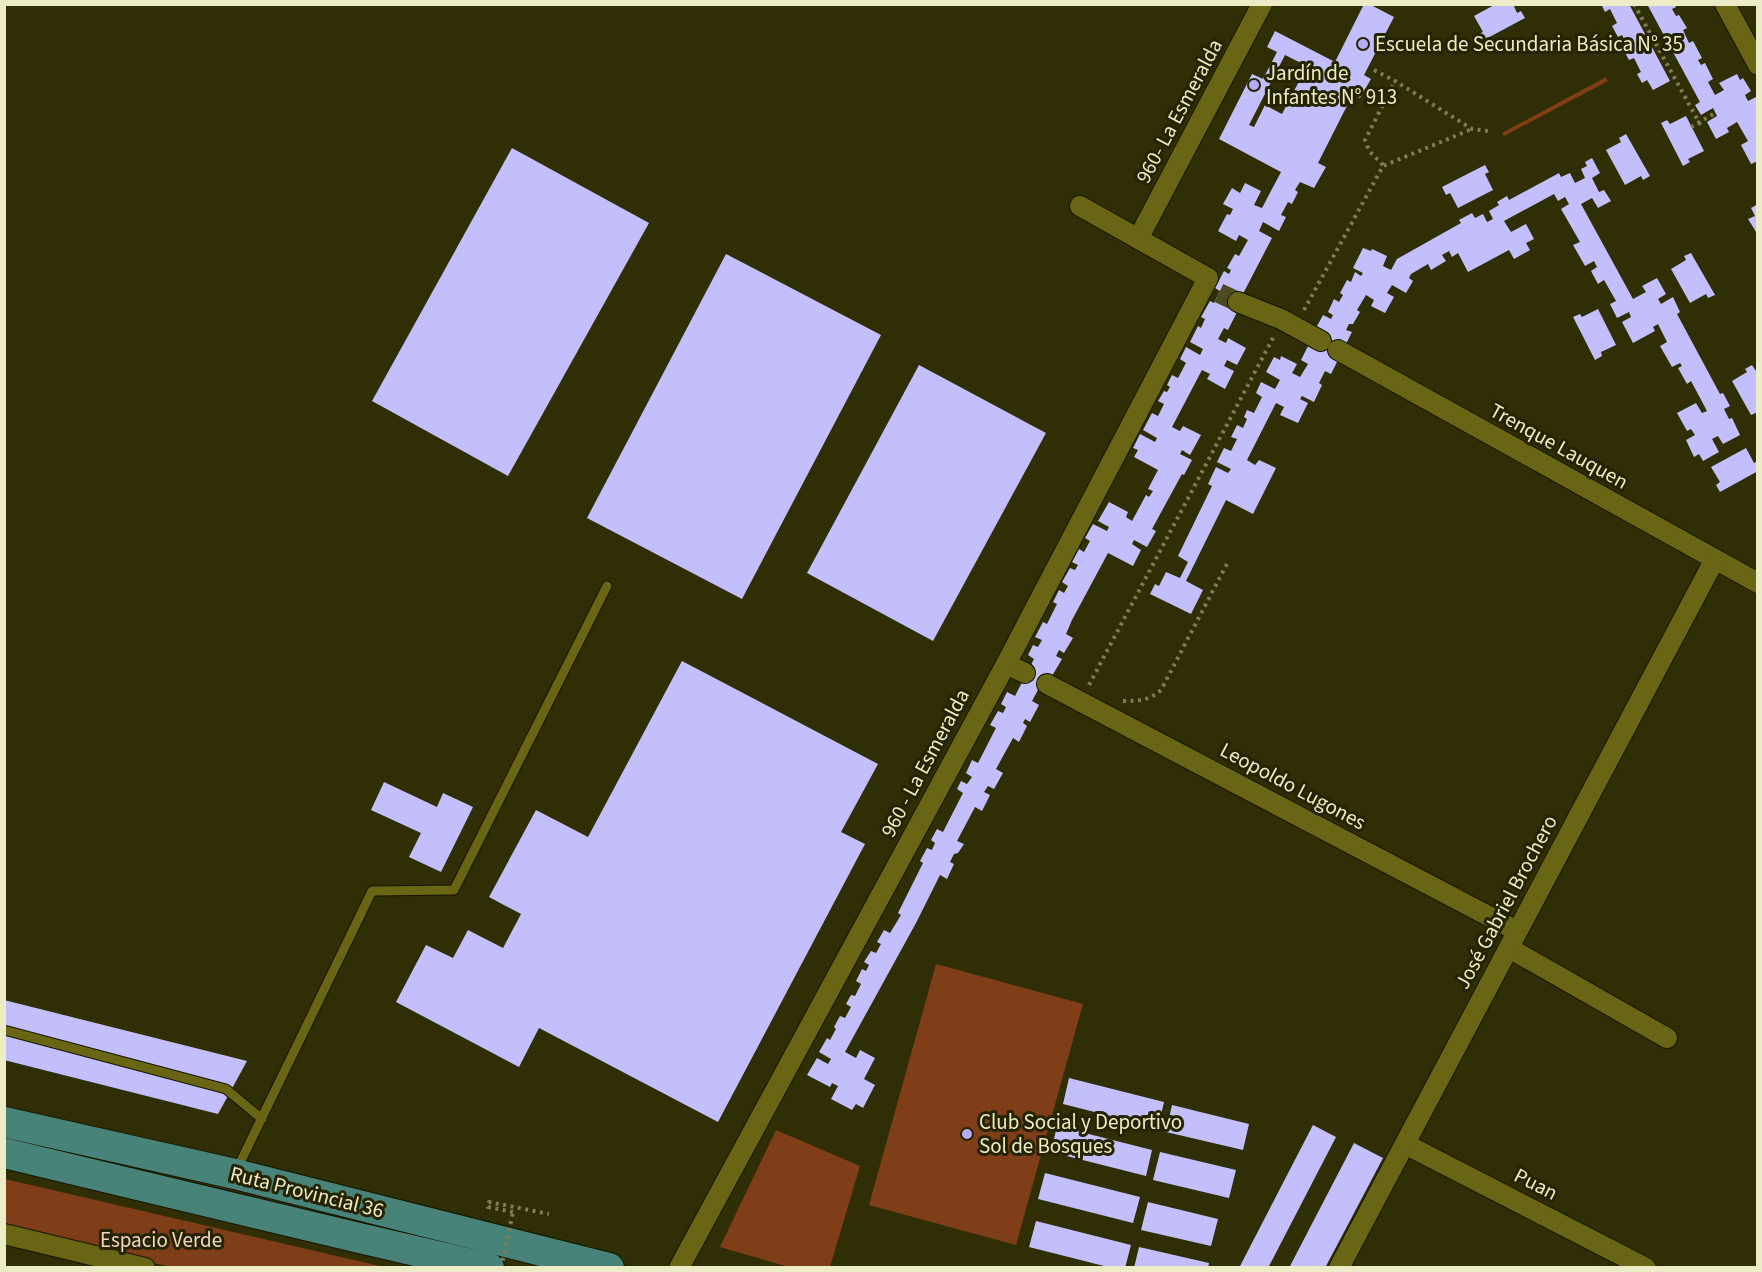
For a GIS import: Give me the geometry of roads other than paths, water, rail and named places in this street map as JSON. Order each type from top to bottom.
[{"type":"main road","name":"Ruta Provincial 36","points":[[4,1122],[235,1174],[609,1268]]},
{"type":"main road","name":"Ruta Provincial 36","points":[[4,1153],[489,1268]]},
{"type":"street","name":"960- La Esmeralda","points":[[1138,239],[1262,4]]},
{"type":"street","points":[[1725,4],[1758,65]]},
{"type":"street","points":[[1080,206],[1138,239]]},
{"type":"street","name":"960 - La Esmeralda","points":[[679,1268],[1210,285],[1138,239]]},
{"type":"street","name":"Trenque Lauquen","points":[[1238,302],[1290,324],[1758,583]]},
{"type":"street","name":"José Gabriel Brochero","points":[[1339,1268],[1714,559]]},
{"type":"street","points":[[1006,664],[1025,673]]},
{"type":"street","name":"Leopoldo Lugones","points":[[1047,684],[1513,939],[1667,1038]]},
{"type":"street","name":"Puan","points":[[1405,1144],[1646,1268]]},
{"type":"street","points":[[4,1234],[145,1268]]},
{"type":"lane","points":[[235,1174],[372,891],[454,890],[607,586]]},
{"type":"lane","points":[[4,1030],[226,1089],[262,1119]]},
{"type":"lane","points":[[186,1196],[227,1215]]},
{"type":"lane","points":[[308,1236],[355,1237]]},
{"type":"tunnel","points":[[1219,293],[1238,302]]},
{"type":"place","name":"Escuela de Secundaria Básica N° 35","points":[[1363,44]]},
{"type":"place","name":"Jardín de Infantes N° 913","points":[[1254,85]]},
{"type":"place","name":"Club Social y Deportivo Sol de Bosques","points":[[967,1134]]},
{"type":"park label","name":"Espacio Verde","points":[[161,1240]]}]
